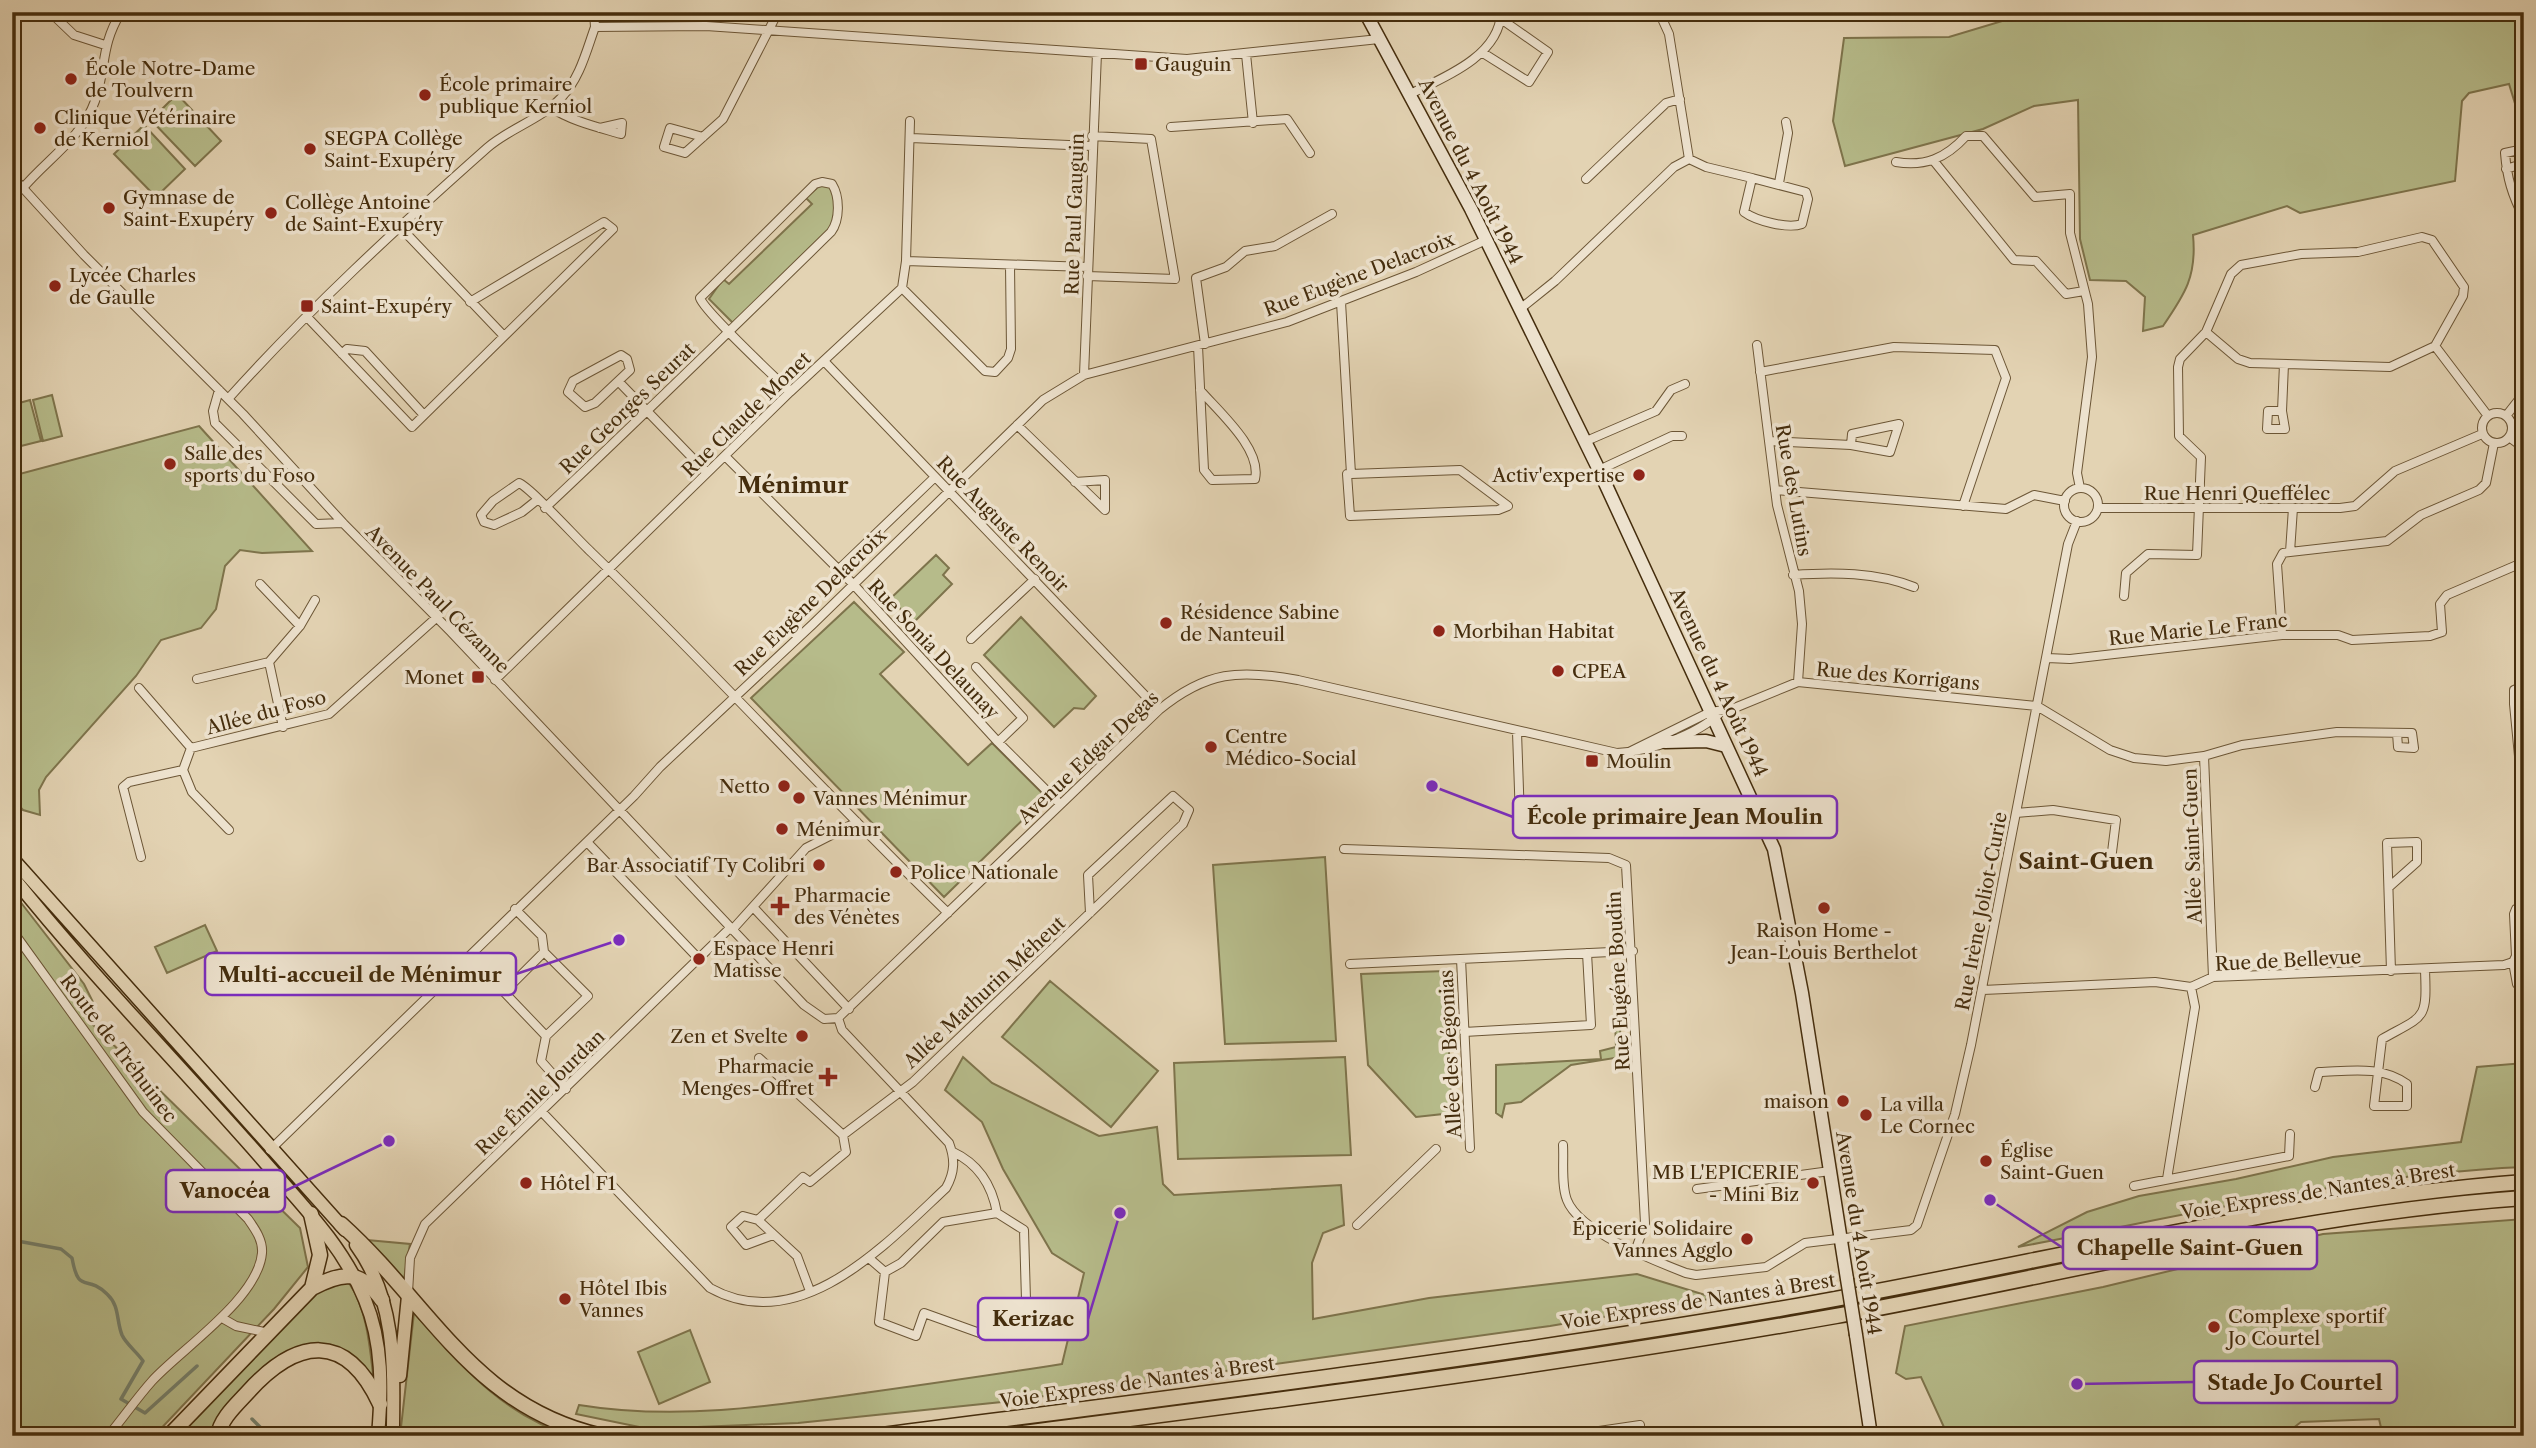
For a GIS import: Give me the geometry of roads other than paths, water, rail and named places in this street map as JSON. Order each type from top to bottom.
[{"type":"highway","name":"Voie Express de Nantes à Brest","points":[[874,1436],[1658,1329],[1869,1293],[2251,1219],[2432,1191],[2524,1182]]},
{"type":"highway","name":"Voie Express de Nantes à Brest","points":[[999,1436],[1614,1351],[1834,1316],[2319,1223],[2524,1198]]},
{"type":"highway","points":[[311,1214],[320,1255],[312,1288]]},
{"type":"highway","points":[[341,1224],[458,1351],[499,1390],[542,1416],[602,1436]]},
{"type":"highway","points":[[169,1436],[312,1288],[328,1281],[354,1276],[367,1280],[382,1300]]},
{"type":"highway","points":[[218,1436],[231,1410],[262,1376],[298,1352],[315,1349],[340,1356],[365,1379],[380,1404]]},
{"type":"main road","points":[[12,858],[341,1224],[375,1275],[392,1346],[393,1431]]},
{"type":"main road","points":[[12,876],[86,965],[311,1214],[354,1276],[377,1338],[380,1404],[378,1436]]},
{"type":"main road","points":[[393,1431],[408,1296]]},
{"type":"street","points":[[50,12],[74,35],[105,45]]},
{"type":"street","points":[[12,187],[22,189],[85,122],[98,90],[105,45],[121,12]]},
{"type":"street","points":[[228,399],[401,228],[506,131],[550,107],[580,72],[595,27],[594,12]]},
{"type":"street","points":[[703,137],[670,128],[664,147],[685,153],[703,137],[723,119],[778,12]]},
{"type":"street","name":"Avenue du 4 Août 1944","points":[[1365,12],[1486,240],[1599,470],[1714,714],[1774,849],[1802,993],[1870,1430]]},
{"type":"street","points":[[1659,12],[1670,34],[1689,159]]},
{"type":"street","points":[[1410,94],[1483,53],[1501,15],[1548,52],[1529,82],[1483,53]]},
{"type":"street","points":[[595,27],[654,25],[769,30],[1187,59],[1379,39]]},
{"type":"street","name":"Rue Paul Gauguin","points":[[1084,375],[1097,53]]},
{"type":"street","points":[[1246,54],[1253,122]]},
{"type":"street","points":[[1586,179],[1651,115],[1666,103],[1680,99]]},
{"type":"street","points":[[550,107],[563,116],[600,128]]},
{"type":"street","points":[[1171,127],[1287,120],[1310,153]]},
{"type":"street","points":[[910,121],[906,261],[902,288],[985,371],[995,372],[1008,358],[1011,349],[1010,265]]},
{"type":"street","points":[[1779,183],[1788,133],[1786,122]]},
{"type":"street","points":[[1896,162],[1914,165],[1933,160],[1946,156],[1966,136],[1983,136],[2035,197],[2070,194],[2070,233],[2091,325],[2092,357],[2077,473],[2080,488]]},
{"type":"street","points":[[906,261],[1010,265],[1175,279],[1151,139],[1092,141],[911,138]]},
{"type":"street","points":[[1689,159],[1706,167],[1779,183],[1806,192],[1808,199],[1802,223],[1794,227],[1750,216],[1744,212],[1752,178]]},
{"type":"street","points":[[1520,309],[1555,281],[1674,167],[1689,159]]},
{"type":"street","points":[[1933,160],[2014,260],[2036,261],[2066,294],[2084,291]]},
{"type":"street","points":[[2507,169],[2508,187],[2524,218]]},
{"type":"street","name":"Avenue Paul Cézanne","points":[[12,176],[228,399],[804,1005],[824,1018],[838,1018]]},
{"type":"street","points":[[730,331],[836,224],[837,193],[832,184],[815,184],[700,298],[702,306],[790,392]]},
{"type":"street","points":[[1200,390],[1253,453],[1257,470],[1255,479],[1212,480],[1204,470],[1200,390],[1201,345],[1196,278],[1226,267],[1245,251],[1275,246],[1332,214]]},
{"type":"street","points":[[308,318],[412,427],[613,229],[604,222],[470,302]]},
{"type":"street","points":[[401,228],[503,335]]},
{"type":"street","points":[[2124,596],[2126,573],[2148,554],[2197,555],[2201,457],[2179,436],[2180,359],[2206,332],[2231,274],[2241,265],[2301,254],[2358,252],[2423,237],[2438,245],[2464,287],[2463,296],[2435,346],[2390,367],[2284,364],[2238,359],[2206,332]]},
{"type":"street","name":"Rue Eugène Delacroix","points":[[261,1158],[734,696],[854,585],[1043,400],[1084,375],[1287,322],[1486,240]]},
{"type":"street","name":"Rue Claude Monet","points":[[495,680],[790,392],[902,288]]},
{"type":"street","points":[[1341,302],[1351,474]]},
{"type":"street","name":"Rue Georges Seurat","points":[[545,508],[730,331]]},
{"type":"street","name":"Rue des Lutins","points":[[1757,345],[1775,490],[1793,575],[1799,591],[1802,624],[1798,682]]},
{"type":"street","points":[[2435,346],[2488,416]]},
{"type":"street","points":[[1760,372],[1894,347],[1995,351],[2007,378],[1964,506]]},
{"type":"street","points":[[342,354],[347,349],[365,351],[423,414]]},
{"type":"street","points":[[621,355],[627,359],[630,370],[619,382],[595,404],[585,407],[568,392],[573,381],[621,355]]},
{"type":"street","name":"Rue Auguste Renoir","points":[[824,361],[1159,710]]},
{"type":"street","points":[[2282,411],[2284,364]]},
{"type":"street","points":[[619,382],[707,473]]},
{"type":"street","points":[[1584,442],[1656,411],[1671,390],[1685,384]]},
{"type":"street","points":[[219,390],[213,411],[215,423],[316,524],[343,523]]},
{"type":"street","points":[[2506,416],[2524,393]]},
{"type":"street","points":[[2497,413],[2506,416],[2512,428],[2509,437],[2494,443],[2483,434],[2482,424],[2488,416],[2497,413]]},
{"type":"street","points":[[1769,440],[1851,445],[1890,452],[1899,424],[1852,434],[1851,445]]},
{"type":"street","points":[[1017,425],[1085,492],[1105,510],[1105,480],[1076,482]]},
{"type":"street","name":"Rue Henri Queffélec","points":[[2098,508],[2355,506],[2395,471],[2483,434]]},
{"type":"street","points":[[1599,470],[1672,436],[1682,436]]},
{"type":"street","points":[[2509,437],[2524,448]]},
{"type":"street","points":[[2282,635],[2277,564],[2283,553],[2386,541],[2421,515],[2479,490],[2486,483],[2494,443]]},
{"type":"street","name":"Rue Sonia Delaunay","points":[[725,456],[854,585],[998,743],[1060,804]]},
{"type":"street","points":[[1460,470],[1508,506],[1499,510],[1350,516],[1347,474],[1351,474],[1460,470]]},
{"type":"street","points":[[838,570],[935,477]]},
{"type":"street","points":[[537,500],[494,525],[484,522],[481,515],[493,501],[519,483],[527,486],[537,500],[609,569],[948,913]]},
{"type":"street","points":[[2080,488],[2094,494],[2098,508],[2092,517],[2077,521],[2068,516],[2065,502],[2070,492],[2080,488]]},
{"type":"street","points":[[1775,490],[2006,509],[2034,495],[2065,502]]},
{"type":"street","points":[[2290,552],[2292,508]]},
{"type":"street","name":"Rue Irène Joliot-Curie","points":[[1840,1237],[1911,1230],[1917,1225],[1955,1114],[1983,990],[2068,544],[2077,521]]},
{"type":"street","name":"Rue Marie Le Franc","points":[[2047,658],[2070,659],[2282,635],[2338,635],[2352,640],[2430,636],[2442,632],[2440,604],[2447,595],[2524,562]]},
{"type":"street","points":[[1793,575],[1866,575],[1898,580],[1914,587]]},
{"type":"street","points":[[971,639],[1035,579]]},
{"type":"street","points":[[260,584],[300,625]]},
{"type":"street","points":[[197,679],[269,662],[300,625],[315,600]]},
{"type":"street","name":"Allée du Foso","points":[[139,688],[191,748],[283,727],[338,710],[403,645],[436,618]]},
{"type":"street","points":[[269,662],[283,727]]},
{"type":"street","points":[[976,667],[1023,718],[998,743]]},
{"type":"street","name":"Avenue Edgar Degas","points":[[838,1018],[1159,710],[1189,688],[1208,679],[1229,674],[1264,674],[1617,754],[1665,742],[1714,714]]},
{"type":"street","name":"Rue des Korrigans","points":[[1714,714],[1798,682],[2037,706]]},
{"type":"street","points":[[2524,687],[2514,690],[2520,731],[2524,808]]},
{"type":"street","points":[[2037,706],[2110,750],[2134,758],[2166,761],[2204,756],[2242,745],[2337,732],[2396,733]]},
{"type":"street","points":[[1627,753],[1714,714]]},
{"type":"street","points":[[1517,732],[1520,819],[1525,826],[1606,828]]},
{"type":"street","points":[[1665,742],[1706,741],[1726,746]]},
{"type":"street","points":[[191,748],[183,770],[192,792],[229,830]]},
{"type":"street","name":"Allée Saint-Guen","points":[[2204,756],[2213,977]]},
{"type":"street","points":[[141,857],[123,787],[129,782],[183,770]]},
{"type":"street","name":"Allée Mathurin Méheut","points":[[843,1135],[913,1082],[1090,914],[1183,824],[1189,810],[1173,796],[1088,875],[1090,914]]},
{"type":"street","points":[[2017,813],[2053,810],[2116,820],[2111,860]]},
{"type":"street","name":"Rue Émile Jourdan","points":[[408,1296],[410,1258],[425,1224],[754,908],[806,848],[857,821]]},
{"type":"street","points":[[587,842],[699,959]]},
{"type":"street","points":[[2389,887],[2417,863],[2417,842],[2388,843],[2389,887],[2391,971]]},
{"type":"street","name":"Rue Eugéne Boudin","points":[[1344,849],[1609,858],[1626,865],[1633,951],[1645,1223],[1635,1252]]},
{"type":"street","points":[[2524,906],[2516,909],[2514,914],[2516,956],[2513,962],[2517,984],[2524,992]]},
{"type":"street","points":[[754,908],[849,1009]]},
{"type":"street","points":[[515,909],[542,936],[544,952],[588,996],[546,1037],[541,1061],[566,1089]]},
{"type":"street","name":"Route de Tréhuinec","points":[[12,930],[143,1112],[248,1219],[260,1236],[262,1252],[257,1271],[222,1318],[153,1380],[107,1436]]},
{"type":"street","points":[[1350,964],[1633,951]]},
{"type":"street","points":[[544,952],[504,992],[546,1037]]},
{"type":"street","points":[[1464,1032],[1591,1025],[1587,953]]},
{"type":"street","name":"Allée des Bégonias","points":[[1461,959],[1470,1148]]},
{"type":"street","name":"Rue de Bellevue","points":[[1983,990],[2155,982],[2191,987],[2213,977],[2425,970],[2504,965],[2513,962]]},
{"type":"street","points":[[2315,1087],[2319,1072],[2379,1071],[2407,1084],[2407,1105],[2374,1105],[2379,1071],[2382,1039],[2420,1018],[2426,1009],[2425,970]]},
{"type":"street","points":[[2167,1179],[2195,1007],[2191,987]]},
{"type":"street","points":[[542,1112],[710,1288],[730,1299],[763,1304],[810,1291],[870,1259],[946,1188],[954,1168],[953,1152],[949,1143],[842,1030],[838,1018]]},
{"type":"street","points":[[758,1220],[803,1177],[810,1182],[845,1152],[843,1135],[759,1058]]},
{"type":"street","points":[[2134,1186],[2289,1156],[2290,1134]]},
{"type":"street","points":[[1563,1145],[1567,1200],[1605,1236],[1635,1252],[1696,1275],[1766,1267],[1805,1243],[1840,1237]]},
{"type":"street","points":[[1357,1225],[1436,1149]]},
{"type":"street","points":[[885,1272],[879,1322],[916,1336],[924,1312],[988,1336],[1000,1303],[1022,1311],[1026,1300],[1024,1230],[997,1213],[988,1182],[966,1159],[953,1152]]},
{"type":"street","points":[[1697,1189],[1830,1171]]},
{"type":"street","points":[[885,1272],[901,1263],[943,1223],[997,1213]]},
{"type":"street","points":[[773,1235],[746,1245],[731,1227],[743,1216],[758,1220],[797,1256],[810,1291]]},
{"type":"street","points":[[870,1259],[885,1272]]},
{"type":"street","points":[[222,1318],[236,1326],[270,1333]]},
{"type":"street","points":[[1564,1436],[1640,1425]]},
{"type":"waterway","points":[[12,1240],[61,1249],[72,1258],[77,1277],[100,1288],[111,1299],[116,1308],[122,1335],[143,1361],[121,1399],[145,1413],[197,1366]]},
{"type":"waterway","points":[[252,1419],[269,1436]]},
{"type":"place","name":"Gauguin","points":[[1141,64]]},
{"type":"place","name":"École Notre-Dame de Toulvern","points":[[71,79]]},
{"type":"place","name":"École primaire publique Kerniol","points":[[425,95]]},
{"type":"place","name":"Clinique Vétérinaire de Kerniol","points":[[40,128]]},
{"type":"place","name":"SEGPA Collège Saint-Exupéry","points":[[310,149]]},
{"type":"place","name":"Gymnase de Saint-Exupéry","points":[[109,208]]},
{"type":"place","name":"Collège Antoine de Saint-Exupéry","points":[[271,213]]},
{"type":"place","name":"Lycée Charles de Gaulle","points":[[55,286]]},
{"type":"place","name":"Saint-Exupéry","points":[[307,306]]},
{"type":"place","name":"Salle des sports du Foso","points":[[170,464]]},
{"type":"place","name":"Activ'expertise","points":[[1639,475]]},
{"type":"place","name":"Résidence Sabine de Nanteuil","points":[[1166,623]]},
{"type":"place","name":"Morbihan Habitat","points":[[1439,631]]},
{"type":"place","name":"CPEA","points":[[1558,671]]},
{"type":"place","name":"Monet","points":[[478,677]]},
{"type":"place","name":"Centre Médico-Social","points":[[1211,747]]},
{"type":"place","name":"Moulin","points":[[1592,761]]},
{"type":"place","name":"Netto","points":[[784,786]]},
{"type":"place","name":"École primaire Jean Moulin","points":[[1432,786]]},
{"type":"place","name":"Vannes Ménimur","points":[[799,798]]},
{"type":"place","name":"Ménimur","points":[[782,829]]},
{"type":"place","name":"Bar Associatif Ty Colibri","points":[[819,865]]},
{"type":"place","name":"Police Nationale","points":[[896,872]]},
{"type":"place","name":"Pharmacie des Vénètes","points":[[780,906]]},
{"type":"place","name":"Raison Home - Jean-Louis Berthelot","points":[[1824,908]]},
{"type":"place","name":"Multi-accueil de Ménimur","points":[[619,940]]},
{"type":"place","name":"Espace Henri Matisse","points":[[699,959]]},
{"type":"place","name":"Zen et Svelte","points":[[802,1036]]},
{"type":"place","name":"Pharmacie Menges-Offret","points":[[828,1077]]},
{"type":"place","name":"maison","points":[[1843,1101]]},
{"type":"place","name":"La villa Le Cornec","points":[[1866,1115]]},
{"type":"place","name":"Vanocéa","points":[[389,1141]]},
{"type":"place","name":"Église Saint-Guen","points":[[1986,1161]]},
{"type":"place","name":"Hôtel F1","points":[[526,1183]]},
{"type":"place","name":"MB L'EPICERIE - Mini Biz","points":[[1813,1183]]},
{"type":"place","name":"Chapelle Saint-Guen","points":[[1990,1200]]},
{"type":"place","name":"Kerizac","points":[[1120,1213]]},
{"type":"place","name":"Épicerie Solidaire Vannes Agglo","points":[[1747,1239]]},
{"type":"place","name":"Hôtel Ibis Vannes","points":[[565,1299]]},
{"type":"place","name":"Complexe sportif Jo Courtel","points":[[2214,1327]]},
{"type":"place","name":"Stade Jo Courtel","points":[[2077,1384]]},
{"type":"district","name":"Ménimur","points":[[793,485]]},
{"type":"district","name":"Saint-Guen","points":[[2086,861]]}]
